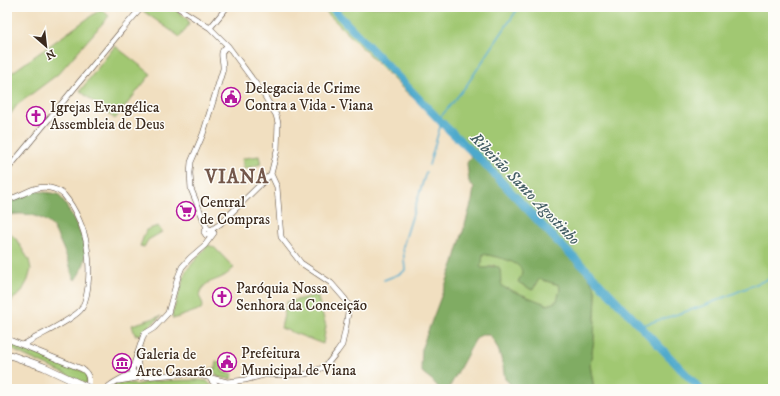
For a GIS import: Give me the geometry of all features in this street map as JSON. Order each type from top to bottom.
[{"type":"highway","points":[[7,354],[44,367],[89,389]]},
{"type":"street","points":[[7,170],[142,7]]},
{"type":"street","points":[[137,375],[132,370],[144,334],[148,330],[154,328],[168,313],[178,276],[182,267],[205,245],[220,224],[271,174],[277,150],[278,133],[276,115],[264,95],[228,46],[210,28],[177,7]]},
{"type":"street","points":[[210,28],[227,7]]},
{"type":"street","points":[[208,231],[191,189],[191,162],[202,134],[223,69],[224,63],[222,51],[228,46]]},
{"type":"street","points":[[227,389],[237,381],[264,375],[306,374],[322,368],[328,363],[342,345],[349,310],[348,303],[331,283],[301,263],[282,237],[277,187],[271,174]]},
{"type":"street","points":[[7,200],[39,188],[51,188],[63,194],[72,208],[85,238],[88,250],[89,267],[86,292],[81,310],[67,320],[23,345]]},
{"type":"street","points":[[197,251],[208,231],[220,224]]},
{"type":"street","points":[[7,339],[86,371],[89,378],[89,389]]},
{"type":"street","points":[[106,389],[111,384],[137,375],[155,376],[192,373],[227,382],[245,380]]},
{"type":"street","points":[[207,376],[220,389]]},
{"type":"green space","points":[[146,7],[171,7],[187,18],[189,24],[180,37],[143,11]]},
{"type":"green space","points":[[321,7],[773,7],[773,389],[594,389],[590,365],[594,339],[596,294],[571,255],[439,121],[403,89]]},
{"type":"green space","points":[[101,9],[109,16],[58,74],[17,105],[7,119],[7,76]]},
{"type":"green space","points":[[115,46],[151,74],[115,119],[80,91]]},
{"type":"green space","points":[[466,148],[583,268],[594,285],[596,294],[594,339],[590,365],[594,389],[515,389],[505,379],[499,351],[490,335],[481,335],[475,340],[449,388],[440,389],[423,373],[421,369],[422,347],[454,262],[472,201],[474,188],[469,182],[467,163],[471,157]],"holes":[[[483,254],[500,258],[518,265],[522,273],[518,282],[532,290],[540,279],[559,285],[560,289],[557,301],[548,305],[503,287],[499,267],[480,267]]]},
{"type":"green space","points":[[259,156],[261,164],[244,169],[242,159]]},
{"type":"green space","points":[[35,191],[58,194],[71,214],[80,232],[86,255],[85,262],[75,280],[53,227],[43,220],[31,215],[19,214],[7,216],[7,201]]},
{"type":"green space","points":[[158,226],[162,232],[148,240],[144,247],[140,246],[146,230]]},
{"type":"green space","points":[[7,230],[16,239],[29,260],[31,269],[28,280],[21,293],[13,299],[7,307]]},
{"type":"green space","points":[[208,245],[214,247],[234,268],[225,275],[203,287],[199,296],[203,304],[201,309],[173,319],[172,315],[186,271]]},
{"type":"green space","points":[[483,254],[500,257],[518,265],[521,269],[522,275],[518,282],[532,290],[540,279],[559,285],[560,289],[557,301],[548,305],[502,287],[500,282],[500,270],[494,265],[484,269],[479,267],[482,263]]},
{"type":"green space","points":[[317,295],[326,326],[323,344],[281,328],[287,302]]},
{"type":"green space","points":[[161,316],[141,334],[135,335],[132,325]]},
{"type":"green space","points":[[14,344],[87,373],[87,384],[15,351],[12,348]]},
{"type":"green space","points":[[216,361],[224,363],[222,372],[233,374],[231,379],[217,377],[217,374],[211,372],[211,368],[215,369]]},
{"type":"green space","points":[[151,381],[207,381],[215,389],[108,389],[116,384],[125,382],[136,385]]},
{"type":"waterway","name":"Ribeirão Santo Agostinho","points":[[331,7],[446,127],[482,161],[700,389]]},
{"type":"waterway","points":[[429,165],[440,127],[439,119],[466,86],[519,7]]},
{"type":"waterway","points":[[384,280],[402,273],[405,270],[403,246],[426,172]]},
{"type":"waterway","points":[[640,326],[706,305],[773,277]]},
{"type":"waterway","points":[[7,385],[9,389]]},
{"type":"place","name":"Delegacia de Crime Contra a Vida - Viana","points":[[231,97]]},
{"type":"place","name":"Igrejas Evangélica Assembleia de Deus","points":[[36,116]]},
{"type":"place","name":"Central de Compras","points":[[186,211]]},
{"type":"place","name":"Paróquia Nossa Senhora da Conceição","points":[[222,297]]},
{"type":"place","name":"Prefeitura Municipal de Viana","points":[[227,362]]},
{"type":"place","name":"Galeria de Arte Casarão","points":[[122,363]]},
{"type":"district","name":"VIANA","points":[[237,176]]}]
